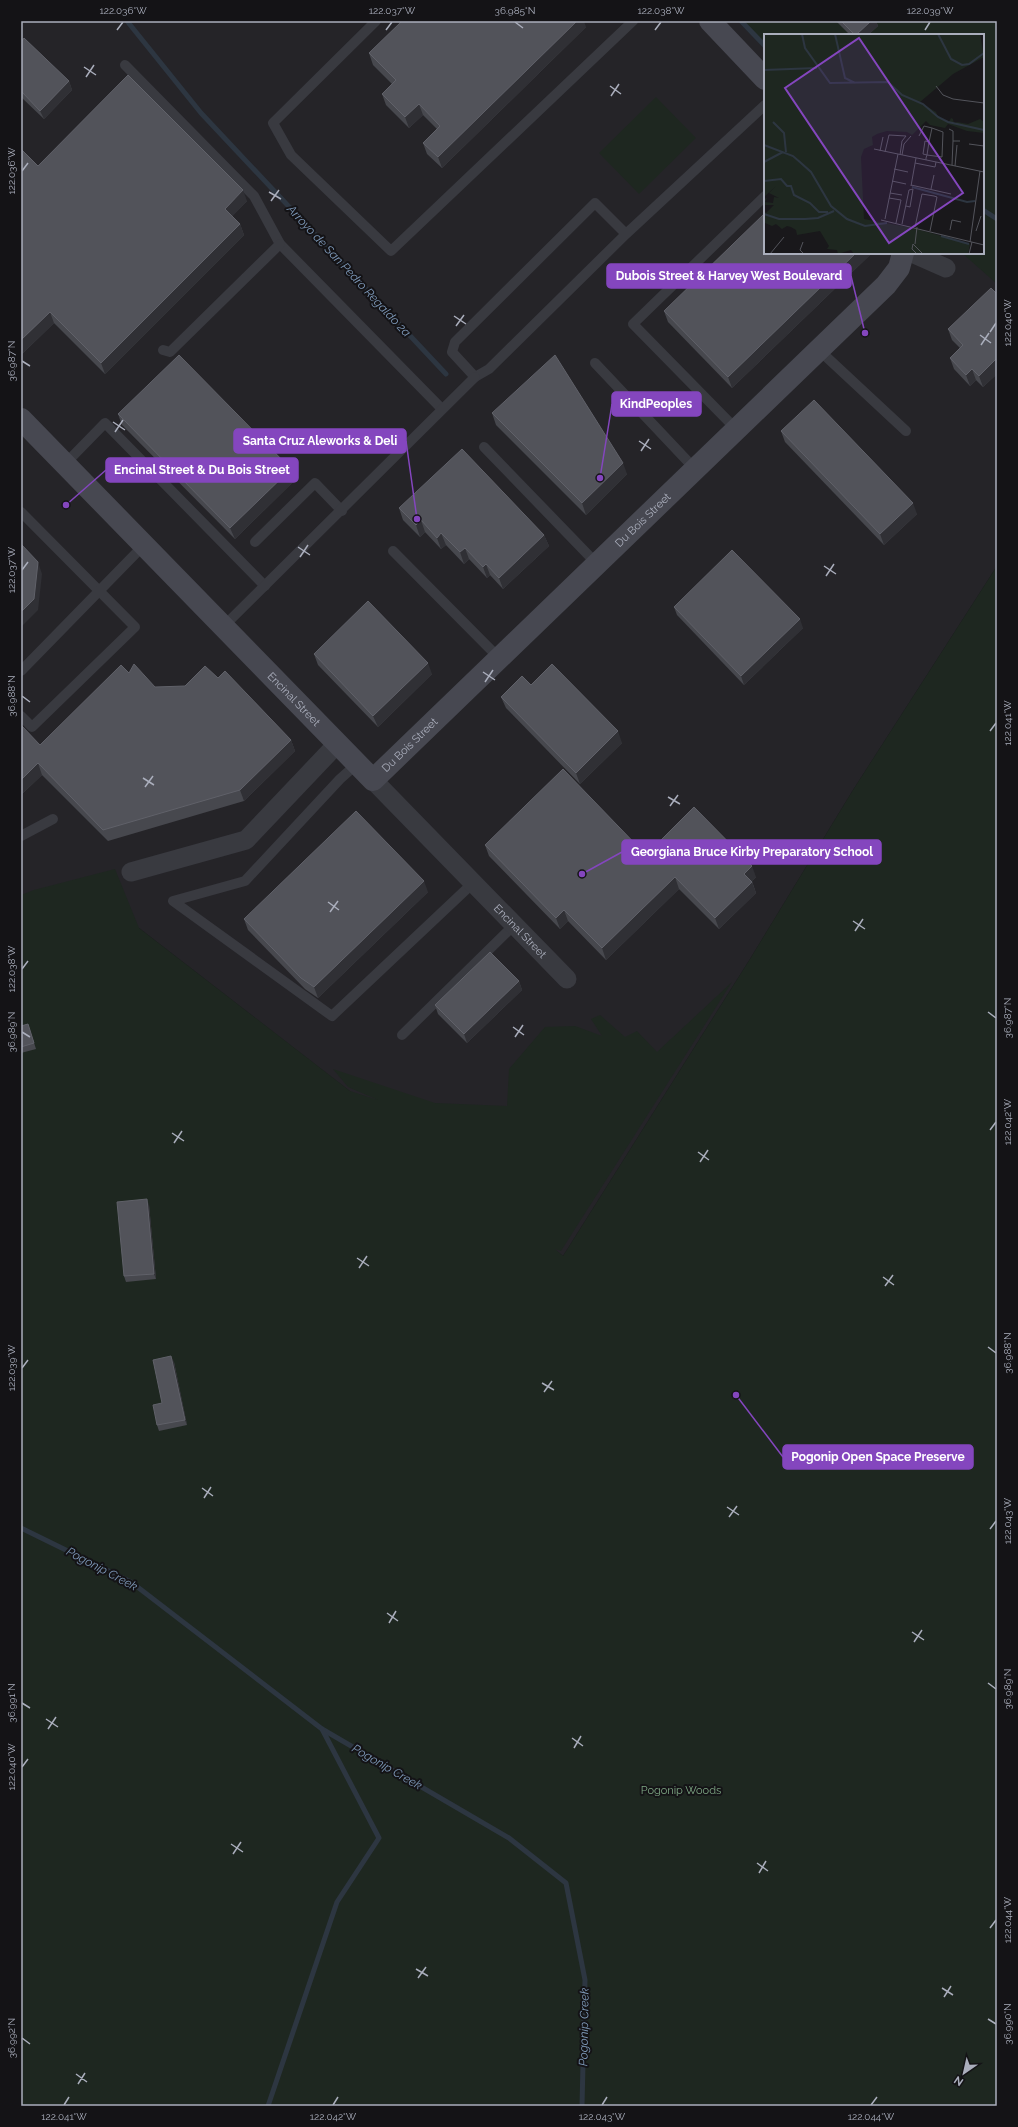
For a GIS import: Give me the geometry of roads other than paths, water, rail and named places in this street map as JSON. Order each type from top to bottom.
[{"type":"street","points":[[710,21],[764,78]]},
{"type":"street","name":"Du Bois Street","points":[[373,780],[886,285],[899,268],[903,254]]},
{"type":"street","points":[[914,254],[946,268]]},
{"type":"street","name":"Encinal Street","points":[[22,422],[224,626],[567,979]]},
{"type":"street","points":[[131,872],[246,840],[338,743]]},
{"type":"lane","points":[[376,21],[273,123],[291,155],[391,251],[633,21]]},
{"type":"lane","points":[[125,65],[254,196],[280,244],[442,409]]},
{"type":"lane","points":[[224,626],[342,511],[475,377],[489,369],[626,234],[764,106]]},
{"type":"lane","points":[[736,429],[632,324],[764,197]]},
{"type":"lane","points":[[475,377],[452,352],[455,342],[595,203],[626,234]]},
{"type":"lane","points":[[163,350],[170,352],[280,244]]},
{"type":"lane","points":[[818,350],[906,431]]},
{"type":"lane","points":[[595,362],[695,469]]},
{"type":"lane","points":[[65,464],[105,423],[265,586]]},
{"type":"lane","points":[[484,447],[597,564]]},
{"type":"lane","points":[[255,542],[315,483],[342,511]]},
{"type":"lane","points":[[21,512],[135,627],[32,727],[21,716]]},
{"type":"lane","points":[[21,671],[99,589],[144,545]]},
{"type":"lane","points":[[393,551],[500,659]]},
{"type":"lane","points":[[358,764],[340,779],[245,881],[173,901],[332,1016],[473,883]]},
{"type":"lane","points":[[21,836],[53,819]]},
{"type":"lane","points":[[402,1035],[514,925]]},
{"type":"waterway","name":"Arroyo de San Pedro Regaldo 2a","points":[[127,21],[201,113],[446,374]]},
{"type":"waterway","points":[[741,21],[764,45]]},
{"type":"waterway","points":[[984,211],[997,219]]},
{"type":"waterway","name":"Pogonip Creek","points":[[21,1528],[131,1582],[322,1729],[509,1838],[566,1883],[585,1980],[582,2106]]},
{"type":"waterway","points":[[268,2106],[337,1902],[379,1838],[322,1729]]},
{"type":"place","name":"Dubois Street & Harvey West Boulevard","points":[[865,333]]},
{"type":"place","name":"KindPeoples","points":[[600,478]]},
{"type":"place","name":"Encinal Street & Du Bois Street","points":[[66,505]]},
{"type":"place","name":"Santa Cruz Aleworks & Deli","points":[[417,519]]},
{"type":"place","name":"Georgiana Bruce Kirby Preparatory School","points":[[582,874]]},
{"type":"place","name":"Pogonip Open Space Preserve","points":[[736,1395]]},
{"type":"park label","name":"Pogonip Woods","points":[[681,1790]]}]
